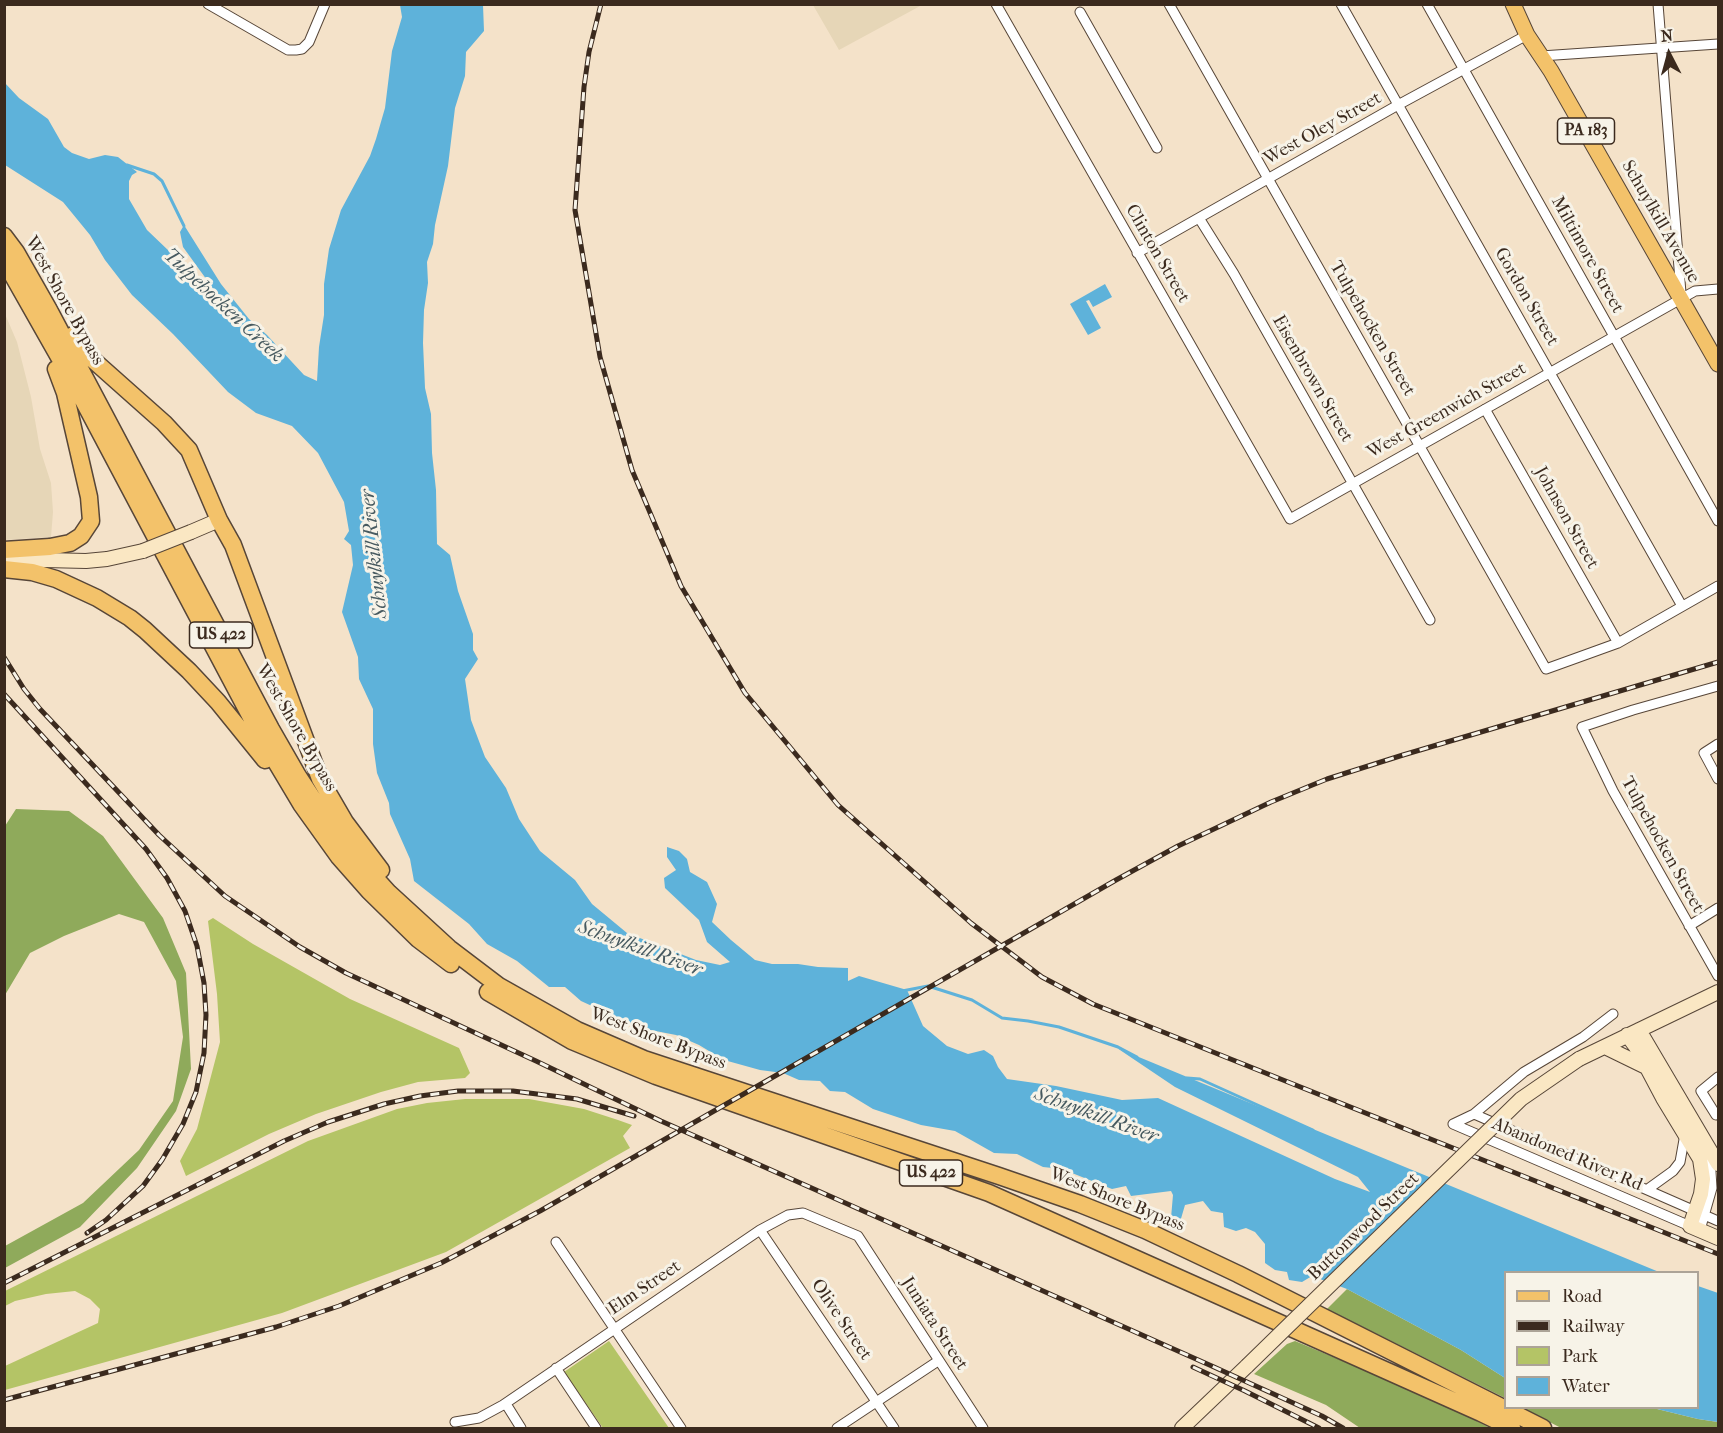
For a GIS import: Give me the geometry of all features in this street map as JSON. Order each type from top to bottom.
[{"type":"highway","points":[[4,229],[24,249],[83,350],[182,441],[196,463],[219,520],[233,545],[310,753],[331,800],[387,877],[499,986]]},
{"type":"highway","name":"West Shore Bypass","points":[[4,236],[50,310],[271,729],[319,808],[351,851],[389,893],[448,948],[499,986],[578,1030],[644,1059],[999,1176],[1080,1204],[1145,1230],[1238,1274],[1504,1408]]},
{"type":"highway","name":"West Shore Bypass","points":[[4,260],[76,387],[269,751],[301,804],[339,857],[369,891],[418,939],[492,995],[572,1041],[656,1076],[989,1193],[1512,1428]]},
{"type":"highway","points":[[4,269],[62,382],[92,516],[85,532],[70,543],[50,547],[4,550]]},
{"type":"highway","points":[[4,569],[44,575],[83,591],[130,618],[159,642],[189,670],[246,735],[318,842],[369,891]]},
{"type":"highway","name":"West Shore Bypass","points":[[1505,1409],[1543,1428]]},
{"type":"main road","name":"Schuylkill Avenue","points":[[1513,4],[1527,35],[1719,364]]},
{"type":"street","points":[[208,4],[288,50],[302,49],[309,42],[326,4]]},
{"type":"street","name":"Clinton Street","points":[[996,4],[1290,519]]},
{"type":"street","name":"Tulpehocken Street","points":[[1169,4],[1546,669],[1618,643]]},
{"type":"street","name":"Gordon Street","points":[[1341,4],[1682,606]]},
{"type":"street","name":"Miltimore Street","points":[[1427,4],[1719,521]]},
{"type":"street","points":[[1658,4],[1681,299]]},
{"type":"street","points":[[1080,12],[1157,148]]},
{"type":"street","name":"West Oley Street","points":[[1137,253],[1398,105],[1527,35]]},
{"type":"street","points":[[1541,56],[1719,44]]},
{"type":"street","name":"Eisenbrown Street","points":[[1199,218],[1234,274],[1430,620]]},
{"type":"street","name":"West Greenwich Street","points":[[1290,519],[1695,291],[1719,289]]},
{"type":"street","name":"Johnson Street","points":[[1485,409],[1618,643]]},
{"type":"street","points":[[4,559],[86,561],[106,559],[143,551],[219,520]]},
{"type":"street","points":[[1618,643],[1719,586]]},
{"type":"street","name":"Tulpehocken Street","points":[[1719,686],[1582,727],[1610,785],[1719,976]]},
{"type":"street","points":[[1719,744],[1704,753],[1719,779]]},
{"type":"street","points":[[1689,926],[1719,908]]},
{"type":"street","name":"Buttonwood Street","points":[[1182,1428],[1521,1099],[1579,1059],[1719,992]]},
{"type":"street","name":"Abandoned River Rd","points":[[1613,1014],[1583,1037],[1524,1072],[1474,1114],[1453,1124],[1695,1228]]},
{"type":"street","points":[[1654,1022],[1650,1062],[1685,1134],[1700,1159],[1702,1168],[1700,1212]]},
{"type":"street","points":[[1633,1033],[1719,1164]]},
{"type":"street","points":[[1605,1047],[1650,1062]]},
{"type":"street","points":[[1718,1114],[1701,1090],[1719,1077]]},
{"type":"street","name":"Abandoned River Rd","points":[[1474,1114],[1719,1221]]},
{"type":"street","name":"Abandoned River Rd","points":[[1648,1189],[1673,1171],[1680,1162],[1685,1134]]},
{"type":"street","points":[[1710,1150],[1712,1188],[1695,1228],[1719,1238]]},
{"type":"street","name":"Elm Street","points":[[455,1422],[487,1415],[506,1404],[760,1230],[788,1215],[803,1213],[858,1236]]},
{"type":"street","name":"Olive Street","points":[[760,1230],[894,1428]]},
{"type":"street","name":"Juniata Street","points":[[858,1236],[983,1428]]},
{"type":"street","points":[[556,1242],[681,1428]]},
{"type":"street","points":[[837,1428],[938,1361]]},
{"type":"street","points":[[556,1368],[596,1428]]},
{"type":"street","points":[[506,1404],[521,1428]]},
{"type":"shaded area","points":[[813,5],[922,5],[839,50]]},
{"type":"shaded area","points":[[5,314],[17,342],[31,397],[40,449],[51,483],[53,512],[51,537],[5,540]]},
{"type":"green space","points":[[16,809],[69,811],[103,836],[163,918],[186,973],[191,1069],[176,1111],[137,1168],[80,1227],[5,1268],[5,1246],[83,1203],[139,1150],[173,1101],[183,1037],[176,981],[144,922],[119,914],[64,936],[30,953],[5,995],[5,826]]},
{"type":"green space","points":[[213,918],[253,944],[350,999],[459,1048],[470,1073],[465,1078],[418,1082],[316,1114],[269,1134],[186,1176],[180,1161],[197,1129],[220,1042],[208,921]]},
{"type":"green space","points":[[465,1099],[529,1099],[584,1109],[632,1125],[623,1136],[630,1148],[446,1252],[282,1313],[5,1390],[5,1366],[98,1323],[100,1309],[90,1299],[75,1291],[46,1294],[15,1301],[5,1306],[5,1291],[308,1141],[397,1109]]},
{"type":"green space","points":[[1347,1289],[1461,1350],[1504,1377],[1504,1398],[1327,1309]]},
{"type":"green space","points":[[609,1341],[669,1428],[603,1428],[564,1372]]},
{"type":"green space","points":[[1295,1341],[1438,1401],[1490,1428],[1360,1428],[1326,1405],[1254,1374],[1287,1344]]},
{"type":"green space","points":[[1525,1409],[1657,1409],[1718,1422],[1718,1428],[1561,1428]]},
{"type":"water","points":[[400,5],[483,5],[484,31],[466,52],[465,76],[455,108],[448,166],[433,244],[427,262],[428,283],[423,343],[425,388],[431,414],[437,544],[450,555],[458,591],[473,634],[473,650],[478,659],[465,679],[471,720],[485,757],[506,788],[519,819],[540,851],[575,880],[592,904],[627,933],[696,960],[720,965],[730,962],[707,942],[699,920],[665,888],[664,878],[676,870],[667,857],[667,847],[679,851],[687,859],[690,872],[707,882],[717,904],[712,922],[755,960],[772,964],[848,968],[848,981],[859,976],[907,990],[923,1026],[947,1046],[968,1054],[984,1050],[993,1056],[1007,1079],[1056,1086],[1122,1100],[1158,1098],[1335,1179],[1370,1192],[1358,1177],[1175,1087],[1117,1048],[1657,1271],[1504,1271],[1504,1377],[1461,1350],[1347,1289],[1312,1276],[1302,1282],[1289,1280],[1287,1272],[1275,1270],[1265,1263],[1265,1244],[1255,1232],[1246,1228],[1236,1231],[1224,1227],[1223,1213],[1211,1211],[1203,1201],[1185,1205],[1180,1222],[1175,1222],[1171,1218],[1173,1195],[1171,1191],[1131,1196],[1126,1186],[1112,1189],[1062,1169],[1043,1167],[1017,1154],[994,1153],[955,1131],[921,1125],[873,1109],[845,1092],[830,1091],[820,1081],[799,1080],[783,1073],[760,1070],[724,1060],[676,1035],[640,1028],[581,1001],[565,987],[549,987],[517,961],[487,944],[469,924],[414,881],[410,859],[390,814],[389,803],[377,773],[373,744],[373,709],[359,679],[358,657],[342,612],[353,565],[351,545],[344,539],[349,531],[344,502],[318,453],[292,426],[256,413],[228,392],[132,295],[105,260],[90,235],[63,202],[5,165],[4,82],[19,98],[48,119],[64,147],[72,153],[89,159],[105,155],[118,157],[137,172],[129,181],[129,199],[147,230],[169,251],[196,284],[210,291],[212,287],[183,247],[180,232],[184,225],[221,284],[249,319],[304,375],[317,381],[324,315],[324,284],[329,249],[341,210],[370,156],[376,139],[385,108],[392,51],[402,17]]},
{"type":"water","points":[[1105,284],[1112,297],[1093,307],[1089,300],[1086,301],[1101,328],[1088,335],[1070,304]]},
{"type":"water","points":[[1699,1286],[1718,1293],[1718,1422],[1657,1409],[1699,1409]]},
{"type":"waterway","points":[[127,165],[154,174],[162,181],[184,226]]},
{"type":"waterway","points":[[902,991],[928,986],[972,1000],[1002,1018],[1059,1027],[1118,1047],[1137,1057]]},
{"type":"waterway","points":[[1187,1078],[1200,1079],[1313,1130]]},
{"type":"railway","points":[[601,4],[589,52],[584,87],[575,210],[600,357],[632,470],[681,586],[745,693],[838,805],[971,923],[1042,977],[1093,1004],[1718,1254]]},
{"type":"railway","points":[[4,657],[40,709],[159,835],[225,896],[300,947],[346,973],[661,1121],[1214,1367],[1322,1416],[1343,1428]]},
{"type":"railway","points":[[4,1400],[276,1327],[339,1306],[441,1263],[540,1211],[1116,880],[1178,846],[1271,802],[1327,779],[1403,755],[1718,662]]},
{"type":"railway","points":[[4,694],[146,849],[167,878],[185,911],[197,946],[204,983],[206,1015],[204,1053],[196,1092],[183,1124],[162,1160],[143,1186],[106,1220],[87,1233]]},
{"type":"railway","points":[[4,1283],[284,1141],[328,1122],[384,1104],[458,1091],[513,1091],[577,1099],[634,1116]]},
{"type":"railway","points":[[1193,1367],[1319,1428]]},
{"type":"water label","name":"Tulpehocken Creek","points":[[223,306]]},
{"type":"water label","name":"Schuylkill River","points":[[375,554]]},
{"type":"water label","name":"Schuylkill River","points":[[640,949]]},
{"type":"water label","name":"Schuylkill River","points":[[1096,1116]]}]
